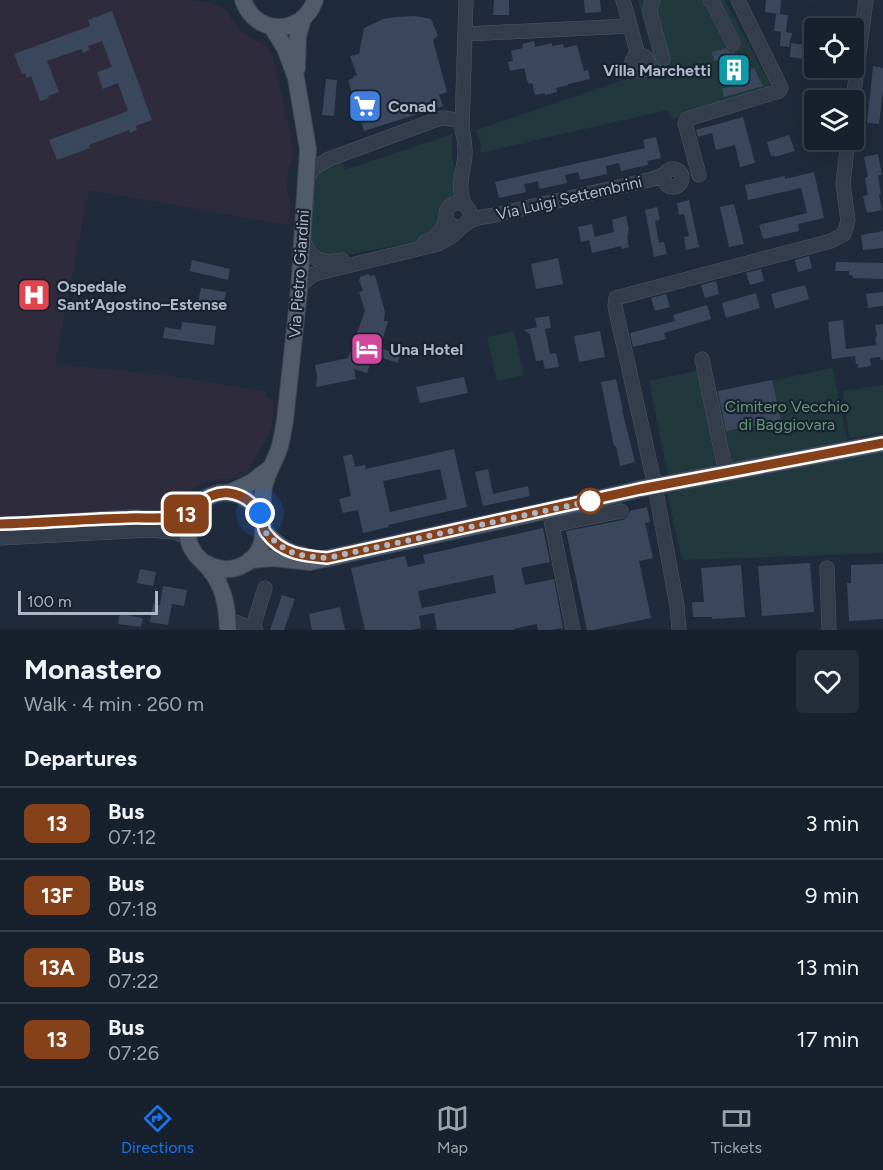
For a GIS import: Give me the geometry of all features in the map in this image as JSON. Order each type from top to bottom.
[{"type":"main road","name":"Via Pietro Giardini","points":[[296,78],[298,36],[303,18],[313,7],[315,0]]},
{"type":"main road","name":"Via Pietro Giardini","points":[[226,602],[234,581],[259,550],[263,538],[264,488],[283,436],[299,291],[308,149],[296,78],[285,48],[272,27],[260,22],[250,14],[241,1]]},
{"type":"main road","points":[[272,27],[290,26],[303,18]]},
{"type":"main road","points":[[205,563],[218,569],[232,569],[248,562],[273,558],[310,562],[551,518],[655,486],[883,443]]},
{"type":"main road","points":[[230,493],[252,482],[270,468]]},
{"type":"main road","points":[[188,537],[188,522],[198,504],[208,497],[230,493],[249,501],[257,509],[263,525],[279,546],[293,554],[327,558]]},
{"type":"main road","name":"Via Pietro Giardini","points":[[188,537],[195,554],[205,563],[221,587],[226,602],[228,624]]},
{"type":"street","points":[[299,291],[302,284],[314,274],[447,240],[463,210],[461,171],[464,162],[465,140],[462,125],[466,0]]},
{"type":"street","points":[[622,0],[638,55]]},
{"type":"street","points":[[653,0],[650,9],[651,16],[663,59]]},
{"type":"street","points":[[710,0],[733,43]]},
{"type":"street","points":[[699,175],[685,123],[687,119],[779,91],[781,88],[738,0]]},
{"type":"street","points":[[854,90],[866,0]]},
{"type":"street","points":[[465,34],[629,26]]},
{"type":"street","points":[[305,183],[315,167],[329,159],[438,119],[444,118],[462,125]]},
{"type":"street","points":[[679,630],[677,606],[655,486],[615,306],[616,298],[831,241],[844,234],[848,221],[843,184],[847,150]]},
{"type":"street","name":"Via Luigi Settembrini","points":[[446,218],[450,225],[458,227],[463,210],[485,216],[495,215],[661,178]]},
{"type":"street","points":[[302,239],[315,258],[322,262],[333,262],[426,242],[444,227],[447,208],[463,210]]},
{"type":"street","points":[[702,359],[726,473]]},
{"type":"street","points":[[573,630],[551,518],[621,511]]},
{"type":"street","points":[[0,524],[130,517],[164,518],[192,513]]},
{"type":"street","points":[[0,538],[140,530],[174,532],[188,537]]},
{"type":"street","points":[[827,568],[828,630]]},
{"type":"street","points":[[228,624],[253,630],[266,588]]},
{"type":"shaded area","name":"Ospedale Sant’Agostino–Estense","points":[[0,0],[191,0],[212,3],[228,12],[240,30],[266,46],[274,59],[294,157],[288,169],[287,190],[291,205],[289,225],[89,190],[55,364],[170,376],[266,392],[266,396],[274,401],[272,425],[266,440],[246,473],[237,478],[215,479],[206,482],[196,487],[176,506],[160,511],[127,510],[0,517]]},
{"type":"green space","points":[[638,0],[725,0],[768,81],[767,89],[758,94],[671,120],[668,110],[480,153],[481,145],[476,130],[656,69]]},
{"type":"green space","points":[[452,134],[452,157],[456,174],[455,194],[441,205],[440,227],[423,240],[331,258],[322,258],[309,244],[313,179],[322,170],[341,162],[345,170]]},
{"type":"green space","points":[[514,331],[524,375],[497,381],[487,337]]},
{"type":"green space","name":"Cimitero Vecchio di Baggiovara","points":[[833,368],[847,441],[730,465],[715,392]]},
{"type":"green space","points":[[701,370],[719,455],[714,467],[668,476],[649,381]]},
{"type":"green space","points":[[883,385],[883,433],[849,438],[843,391]]},
{"type":"green space","points":[[883,452],[883,553],[682,560],[667,493]]},
{"type":"building","points":[[494,0],[509,0],[509,15],[493,15]]},
{"type":"building","points":[[584,0],[600,0],[601,12],[585,13]]},
{"type":"building","points":[[766,0],[781,0],[780,14],[765,12]]},
{"type":"building","points":[[112,11],[152,120],[136,126],[137,130],[130,133],[129,130],[57,160],[49,140],[128,111],[118,83],[103,89],[97,72],[112,67],[102,41],[88,46],[90,50],[83,53],[81,49],[47,61],[59,92],[40,101],[31,76],[27,78],[25,73],[22,74],[14,54],[90,26],[88,20]]},
{"type":"building","points":[[776,14],[788,15],[786,32],[792,33],[789,47],[780,46],[781,32],[783,32],[774,31]]},
{"type":"building","points":[[415,16],[431,19],[438,36],[433,40],[447,92],[439,95],[443,106],[364,131],[348,80],[357,75],[350,56],[359,54],[364,28],[383,19]]},
{"type":"building","points":[[534,41],[535,47],[552,43],[552,46],[563,44],[564,48],[577,45],[584,71],[588,70],[590,79],[556,88],[557,92],[535,95],[532,83],[528,84],[524,68],[510,71],[508,62],[513,61],[511,51],[523,48],[522,44]]},
{"type":"building","points":[[791,43],[804,45],[804,59],[790,57]]},
{"type":"building","name":"Villa Marchetti","points":[[726,48],[735,52],[741,72],[754,68],[763,86],[724,97],[722,89],[732,86],[724,59],[714,61],[712,52]]},
{"type":"building","points":[[873,66],[883,68],[879,124],[867,123]]},
{"type":"building","points":[[326,79],[337,80],[334,116],[322,115]]},
{"type":"building","points":[[743,117],[755,163],[740,167],[735,145],[716,150],[712,133],[698,137],[696,130]]},
{"type":"building","points":[[789,135],[795,151],[771,156],[767,142]]},
{"type":"building","points":[[656,137],[661,158],[647,161],[648,165],[621,171],[619,163],[606,166],[607,174],[580,180],[578,172],[565,175],[567,183],[539,189],[538,181],[524,184],[526,192],[499,198],[495,182],[645,148],[643,140]]},
{"type":"building","points":[[878,154],[882,175],[878,175],[882,210],[867,213],[863,196],[868,195],[865,178],[868,177],[864,157]]},
{"type":"building","points":[[814,172],[824,218],[798,224],[799,231],[763,239],[759,225],[807,213],[801,188],[748,200],[745,185]]},
{"type":"building","points":[[689,200],[699,247],[686,250],[684,237],[689,236],[684,214],[679,215],[677,203]]},
{"type":"building","points":[[734,204],[744,244],[729,247],[720,207]]},
{"type":"building","points":[[657,207],[660,220],[655,221],[659,243],[664,242],[667,254],[654,257],[645,210]]},
{"type":"building","points":[[626,216],[629,247],[622,249],[621,246],[592,253],[589,240],[581,242],[578,227],[592,224],[595,237],[614,232],[612,220]]},
{"type":"building","points":[[883,231],[883,248],[863,250],[861,235]]},
{"type":"building","points":[[809,256],[812,268],[798,272],[795,260]]},
{"type":"building","points":[[558,258],[563,284],[536,289],[531,264]]},
{"type":"building","points":[[192,260],[230,269],[228,280],[190,271]]},
{"type":"building","points":[[836,262],[883,263],[883,279],[853,278],[849,275],[849,271],[835,271]]},
{"type":"building","points":[[761,269],[764,281],[750,285],[746,273]]},
{"type":"building","points":[[369,274],[370,276],[375,275],[385,312],[384,321],[388,321],[380,348],[400,355],[398,363],[373,355],[367,373],[354,369],[356,379],[316,387],[315,365],[348,358],[365,311],[359,292],[363,291],[359,280],[360,277]]},
{"type":"building","points":[[716,281],[719,294],[705,298],[701,285]]},
{"type":"building","points":[[805,285],[809,299],[775,309],[771,294]]},
{"type":"building","points":[[201,288],[226,292],[222,312],[197,307]]},
{"type":"building","points":[[883,292],[883,306],[868,308],[866,294]]},
{"type":"building","points":[[756,293],[760,308],[726,318],[722,303]]},
{"type":"building","points":[[666,294],[670,307],[655,311],[651,298]]},
{"type":"building","points":[[707,305],[711,319],[664,333],[666,339],[633,347],[630,333],[675,321],[673,315]]},
{"type":"building","points":[[549,316],[551,328],[545,329],[550,354],[556,353],[559,367],[545,369],[543,360],[536,361],[530,334],[524,330],[537,327],[535,318]]},
{"type":"building","points":[[843,320],[846,349],[877,345],[875,325],[883,324],[883,360],[880,357],[870,358],[871,366],[858,368],[855,356],[832,359],[828,322]]},
{"type":"building","points":[[182,322],[216,326],[214,345],[163,338],[165,327],[181,330]]},
{"type":"building","points":[[600,331],[605,357],[579,362],[574,336]]},
{"type":"building","points":[[464,377],[468,393],[420,403],[416,387]]},
{"type":"building","points":[[616,379],[635,462],[620,466],[601,382]]},
{"type":"building","points":[[772,380],[781,420],[726,431],[718,391]]},
{"type":"building","points":[[454,449],[467,507],[363,533],[358,510],[343,513],[339,499],[351,496],[343,456],[352,454],[355,467],[365,465],[366,469]],"holes":[[[440,469],[447,499],[390,512],[383,481]]]},
{"type":"building","points":[[488,469],[493,494],[528,486],[530,496],[483,506],[475,472]]},
{"type":"building","points":[[647,507],[650,522],[645,523],[653,558],[639,561],[651,618],[587,630],[566,531],[623,520],[630,511]]},
{"type":"building","points":[[543,528],[550,562],[521,568],[525,585],[554,579],[563,628],[538,630],[537,624],[514,630],[437,630],[434,613],[419,616],[421,628],[365,630],[351,568],[405,556],[408,567],[425,563],[423,555]],"holes":[[[493,575],[496,593],[422,608],[418,591]]]},
{"type":"building","points":[[810,563],[814,612],[762,616],[758,566]]},
{"type":"building","points":[[883,564],[883,619],[849,621],[847,583],[851,583],[851,565]]},
{"type":"building","points":[[741,565],[745,617],[712,619],[712,617],[693,617],[692,602],[704,602],[701,568]]},
{"type":"building","points":[[140,569],[156,572],[153,586],[137,583]]},
{"type":"building","points":[[163,586],[187,590],[184,606],[172,604],[168,625],[150,622],[153,604],[160,605]]},
{"type":"building","points":[[282,595],[295,599],[284,630],[270,630]]},
{"type":"building","points":[[340,607],[345,630],[312,630],[309,614]]},
{"type":"building","points":[[120,614],[143,618],[141,627],[118,624]]},
{"type":"bus line","name":"13","points":[[0,524],[130,517],[177,517],[192,513],[198,504],[208,497],[230,493],[245,498],[257,509],[262,518],[264,531],[279,546],[293,554],[327,558],[640,489],[883,443]]},
{"type":"place","name":"Villa Marchetti","points":[[734,70]]},
{"type":"place","name":"Conad","points":[[365,106]]},
{"type":"place","name":"Ospedale Sant’Agostino–Estense","points":[[34,295]]},
{"type":"place","name":"Una Hotel","points":[[367,349]]},
{"type":"route","points":[[260,513],[264,531],[279,546],[293,554],[327,558],[595,500],[590,501]]}]
